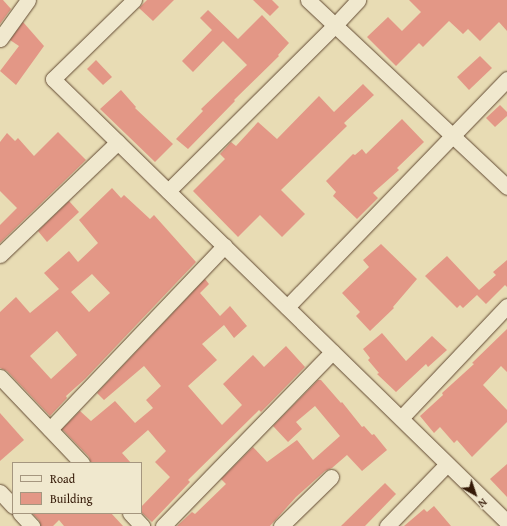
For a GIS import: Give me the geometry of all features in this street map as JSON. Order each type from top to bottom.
[{"type":"street","points":[[0,39],[28,0]]},
{"type":"street","points":[[134,0],[53,79],[507,522]]},
{"type":"street","points":[[308,0],[507,187]]},
{"type":"street","points":[[168,191],[335,25],[358,0]]},
{"type":"street","points":[[287,308],[507,79]]},
{"type":"street","points":[[0,255],[118,142]]},
{"type":"street","points":[[50,430],[224,246]]},
{"type":"street","points":[[401,418],[507,306]]},
{"type":"street","points":[[163,526],[332,352]]},
{"type":"street","points":[[0,377],[81,462]]},
{"type":"street","points":[[387,526],[447,464]]},
{"type":"street","points":[[282,526],[331,477]]},
{"type":"street","points":[[0,492],[12,505]]},
{"type":"street","points":[[21,514],[32,526]]},
{"type":"street","points":[[131,514],[142,526]]},
{"type":"building","points":[[0,0],[3,0],[11,9],[0,24]]},
{"type":"building","points":[[147,0],[174,0],[153,21],[139,8]]},
{"type":"building","points":[[253,0],[272,0],[279,7],[270,16]]},
{"type":"building","points":[[409,0],[507,0],[507,31],[499,22],[480,41],[468,29],[463,34],[449,21],[423,47],[419,43],[396,66],[367,37],[388,17],[402,31],[421,12]]},
{"type":"building","points":[[208,10],[238,39],[262,15],[289,43],[278,55],[279,56],[234,100],[235,101],[188,149],[176,139],[203,111],[201,109],[247,65],[223,41],[193,72],[182,61],[212,30],[200,18]]},
{"type":"building","points":[[23,22],[44,46],[16,85],[0,71],[19,46],[10,40]]},
{"type":"building","points":[[480,56],[492,68],[469,90],[457,77]]},
{"type":"building","points":[[96,60],[112,77],[103,85],[87,69]]},
{"type":"building","points":[[363,84],[374,95],[344,123],[347,126],[281,190],[305,214],[282,237],[260,215],[238,237],[193,191],[225,159],[220,154],[231,142],[236,146],[258,122],[277,139],[319,96],[334,112]]},
{"type":"building","points":[[121,90],[136,107],[135,108],[173,144],[155,162],[100,109]]},
{"type":"building","points":[[500,105],[507,112],[507,116],[495,127],[486,118]]},
{"type":"building","points":[[402,119],[424,142],[397,168],[399,170],[373,193],[378,198],[357,219],[333,196],[336,192],[326,181],[353,154],[355,155],[362,149],[366,154]]},
{"type":"building","points":[[58,132],[86,160],[0,243],[0,225],[17,208],[0,191],[0,142],[7,133],[15,141],[18,138],[34,156]]},
{"type":"building","points":[[112,188],[121,198],[124,195],[150,219],[154,215],[196,262],[85,379],[66,396],[67,398],[50,416],[7,371],[0,368],[0,312],[16,297],[30,313],[59,289],[44,273],[69,251],[78,262],[98,243],[79,220]],"holes":[[[92,274],[110,293],[89,312],[71,292]],[[57,331],[77,355],[51,379],[30,356]]]},
{"type":"building","points":[[69,201],[79,212],[47,242],[38,231]]},
{"type":"building","points":[[381,244],[417,279],[393,307],[394,308],[370,331],[356,316],[360,312],[342,293],[369,267],[363,260]]},
{"type":"building","points":[[447,256],[479,290],[496,275],[493,272],[507,260],[507,287],[505,285],[486,304],[477,295],[463,308],[460,305],[457,308],[425,276]]},
{"type":"building","points":[[205,279],[209,284],[200,293],[220,316],[230,306],[247,326],[234,338],[224,325],[202,344],[217,360],[188,386],[222,425],[242,405],[223,384],[253,355],[264,367],[286,346],[305,367],[261,412],[259,410],[188,480],[190,482],[152,522],[142,513],[142,506],[170,477],[155,462],[166,451],[148,430],[122,453],[130,462],[91,462],[89,457],[62,429],[80,411],[91,421],[115,401],[135,423],[153,408],[146,400],[161,386],[144,366],[104,400],[97,393]]},
{"type":"building","points":[[507,329],[507,372],[501,366],[483,385],[507,410],[507,422],[472,457],[457,440],[454,443],[440,427],[434,433],[420,416],[443,395],[442,393],[474,364],[472,363]]},
{"type":"building","points":[[382,333],[406,361],[432,336],[447,350],[428,367],[426,364],[396,392],[377,374],[379,373],[368,360],[370,358],[363,349]]},
{"type":"building","points":[[318,380],[321,380],[341,403],[342,402],[362,427],[364,426],[372,435],[374,434],[387,450],[362,471],[347,455],[332,468],[325,471],[296,497],[270,526],[177,526],[192,512],[195,514],[226,484],[221,479],[253,447],[267,462],[297,440],[313,460],[340,436],[315,406],[296,422],[302,429],[288,442],[273,426]]},
{"type":"building","points":[[0,413],[24,440],[0,461]]},
{"type":"building","points":[[507,464],[507,497],[490,479]]},
{"type":"building","points":[[385,483],[396,494],[365,526],[341,526]]},
{"type":"building","points":[[434,506],[451,526],[404,526],[424,509],[427,512]]},
{"type":"building","points":[[33,514],[112,514],[123,526],[64,526],[59,520],[53,526],[41,526],[39,520]]}]
